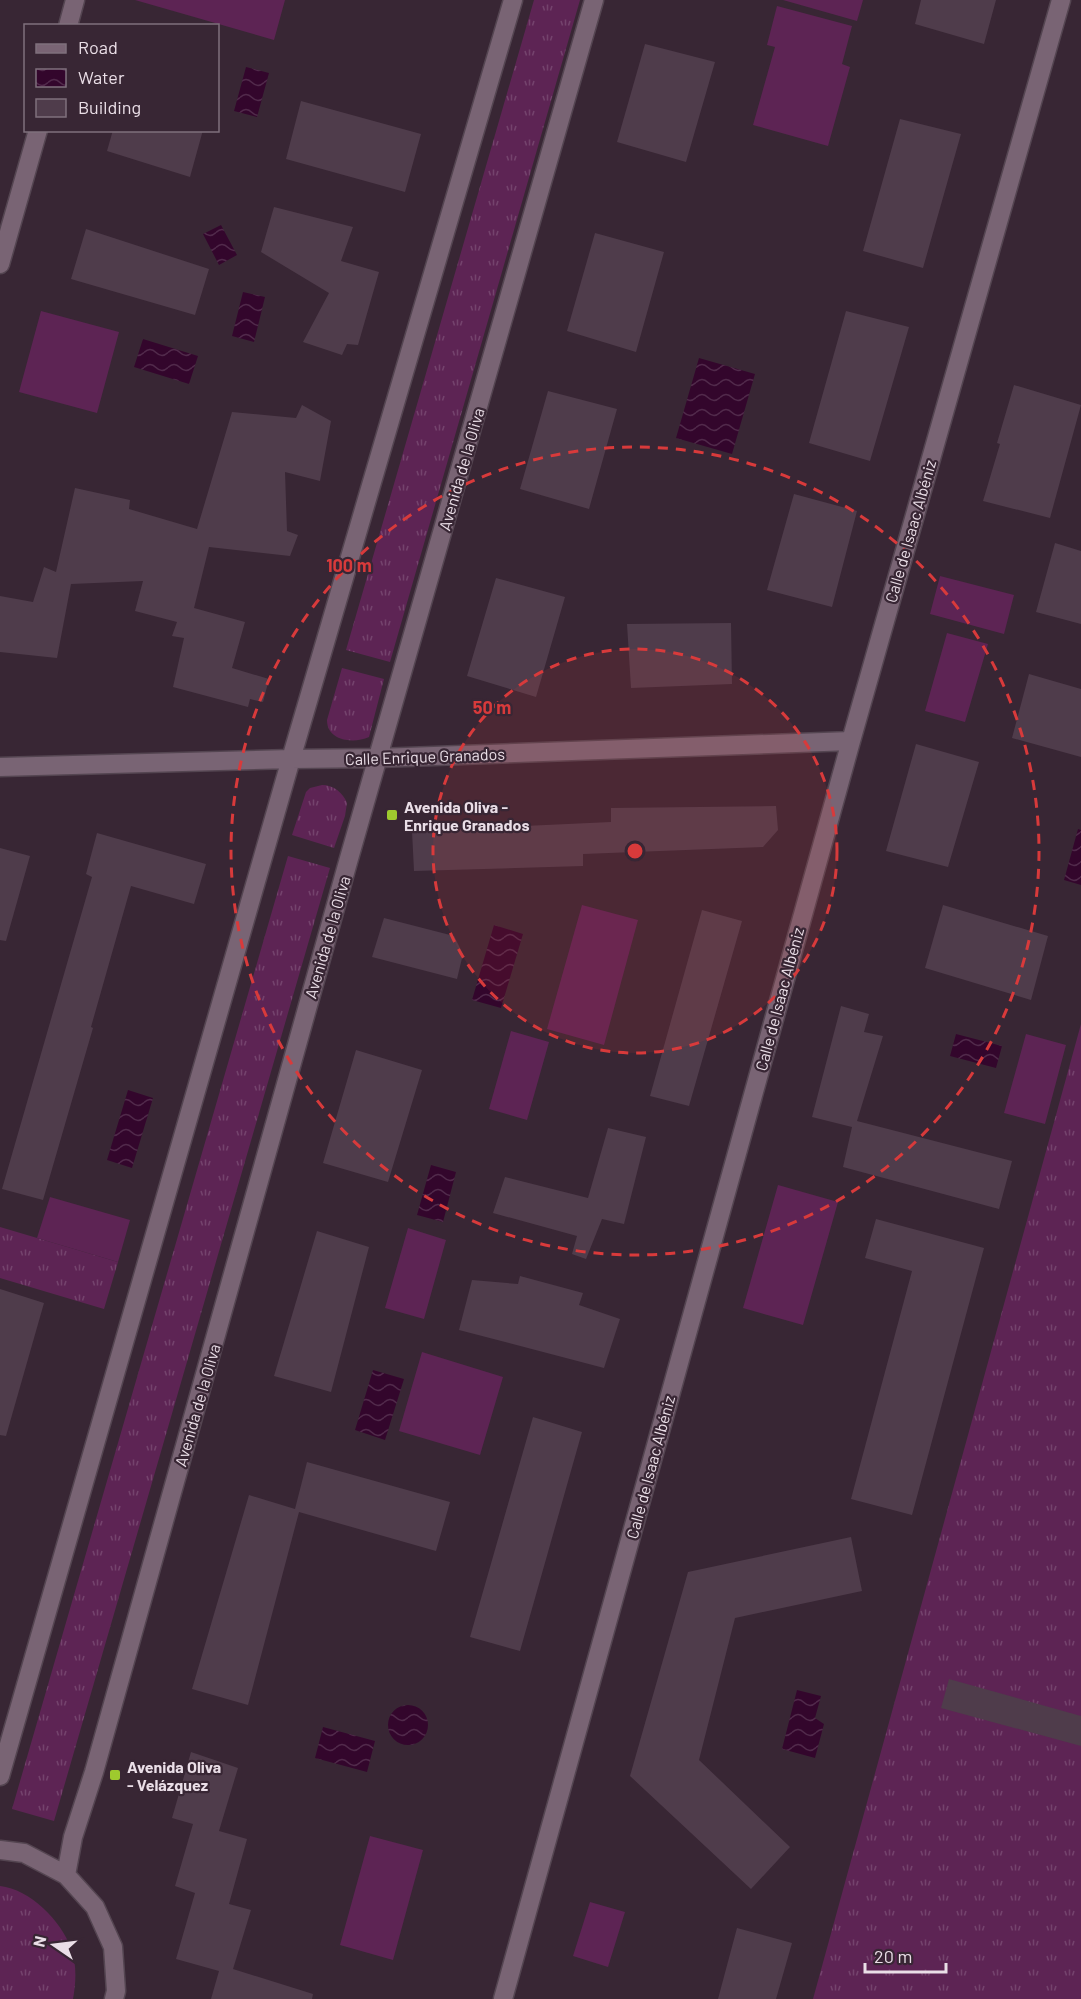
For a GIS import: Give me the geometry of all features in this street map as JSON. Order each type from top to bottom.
[{"type":"street","points":[[69,24],[75,0]]},
{"type":"street","points":[[0,1776],[291,759],[513,0]]},
{"type":"street","name":"Avenida de la Oliva","points":[[66,1875],[73,1837],[94,1772],[378,758],[594,0]]},
{"type":"street","name":"Calle de Isaac Albéniz","points":[[503,1999],[851,741],[1061,0]]},
{"type":"street","points":[[0,264],[37,132]]},
{"type":"street","name":"Calle Enrique Granados","points":[[0,767],[378,758],[851,741]]},
{"type":"street","points":[[0,1850],[24,1853],[66,1875],[95,1907],[113,1947],[116,1991],[114,1999]]},
{"type":"green space","points":[[135,0],[285,0],[274,40]]},
{"type":"green space","points":[[534,0],[580,0],[390,662],[346,650]]},
{"type":"green space","points":[[783,0],[863,0],[857,21]]},
{"type":"green space","points":[[777,6],[852,26],[842,64],[850,67],[828,146],[753,125],[775,47],[767,45]]},
{"type":"green space","points":[[41,311],[119,332],[97,413],[19,392]]},
{"type":"green space","points":[[940,576],[1014,595],[1004,634],[930,614]]},
{"type":"green space","points":[[947,633],[988,644],[965,722],[925,711]]},
{"type":"green space","points":[[342,668],[384,679],[369,737],[356,740],[342,739],[331,732],[328,727],[327,720]]},
{"type":"green space","points":[[322,785],[337,790],[347,803],[334,848],[292,835],[306,792],[310,788]]},
{"type":"green space","points":[[288,856],[330,868],[54,1821],[12,1809]]},
{"type":"green space","points":[[582,905],[638,920],[604,1045],[547,1029]]},
{"type":"green space","points":[[1081,1024],[1081,1999],[813,1999]]},
{"type":"green space","points":[[511,1031],[549,1042],[527,1120],[489,1109]]},
{"type":"green space","points":[[1026,1034],[1066,1045],[1045,1124],[1004,1113]]},
{"type":"green space","points":[[778,1185],[838,1202],[803,1325],[743,1308]]},
{"type":"green space","points":[[50,1197],[130,1220],[118,1262],[37,1238]]},
{"type":"green space","points":[[0,1227],[118,1262],[104,1309],[0,1278]]},
{"type":"green space","points":[[408,1228],[446,1240],[424,1319],[385,1308]]},
{"type":"green space","points":[[422,1352],[503,1377],[480,1455],[399,1431]]},
{"type":"green space","points":[[370,1836],[423,1850],[393,1960],[340,1945]]},
{"type":"green space","points":[[0,1886],[11,1888],[33,1900],[60,1927],[71,1948],[74,1960],[73,1999],[0,1999]]},
{"type":"green space","points":[[590,1902],[625,1912],[608,1967],[573,1956]]},
{"type":"water","points":[[246,67],[269,73],[257,117],[234,111]]},
{"type":"water","points":[[221,225],[237,255],[219,265],[203,234]]},
{"type":"water","points":[[243,292],[265,297],[254,342],[232,336]]},
{"type":"water","points":[[143,339],[198,356],[189,384],[134,367]]},
{"type":"water","points":[[699,358],[755,374],[732,454],[676,438]]},
{"type":"water","points":[[1078,829],[1081,830],[1081,885],[1064,880]]},
{"type":"water","points":[[494,925],[523,934],[501,1008],[472,1000]]},
{"type":"water","points":[[956,1034],[1002,1046],[996,1068],[950,1056]]},
{"type":"water","points":[[128,1090],[153,1098],[132,1168],[107,1160]]},
{"type":"water","points":[[431,1165],[456,1172],[443,1222],[417,1215]]},
{"type":"water","points":[[373,1370],[404,1379],[385,1440],[355,1430]]},
{"type":"water","points":[[797,1690],[821,1696],[815,1718],[824,1724],[815,1758],[782,1749]]},
{"type":"water","points":[[408,1705],[422,1711],[428,1725],[422,1739],[408,1745],[394,1739],[388,1725],[394,1711]]},
{"type":"water","points":[[323,1727],[375,1741],[367,1772],[315,1758]]},
{"type":"building","points":[[921,0],[996,0],[984,44],[915,24]]},
{"type":"building","points":[[645,44],[715,62],[686,162],[617,142]]},
{"type":"building","points":[[301,101],[421,134],[405,192],[286,159]]},
{"type":"building","points":[[900,119],[961,134],[923,268],[863,251]]},
{"type":"building","points":[[112,132],[202,132],[190,177],[107,151]]},
{"type":"building","points":[[274,207],[353,227],[341,261],[379,272],[358,345],[347,344],[342,355],[303,342],[329,293],[261,252]]},
{"type":"building","points":[[86,229],[209,269],[195,315],[71,279]]},
{"type":"building","points":[[595,233],[664,252],[636,352],[567,331]]},
{"type":"building","points":[[846,311],[909,327],[870,461],[809,443]]},
{"type":"building","points":[[1014,385],[1081,405],[1050,518],[983,501]]},
{"type":"building","points":[[548,391],[617,409],[589,509],[520,489]]},
{"type":"building","points":[[302,405],[331,421],[320,481],[285,472],[287,531],[298,535],[290,556],[209,547],[194,608],[245,622],[232,668],[269,679],[263,702],[250,699],[248,707],[173,687],[184,638],[172,636],[177,622],[135,611],[143,581],[71,584],[57,658],[0,652],[0,596],[33,602],[44,567],[56,572],[75,488],[130,500],[129,509],[197,529],[232,412],[296,418]]},
{"type":"building","points":[[794,494],[857,511],[832,607],[767,590]]},
{"type":"building","points":[[1055,543],[1081,551],[1081,624],[1036,612]]},
{"type":"building","points":[[496,578],[565,597],[536,697],[467,676]]},
{"type":"building","points":[[731,623],[732,684],[631,688],[627,624]]},
{"type":"building","points":[[1029,674],[1081,689],[1081,757],[1012,738]]},
{"type":"building","points":[[916,744],[979,762],[948,867],[886,851]]},
{"type":"building","points":[[776,806],[778,830],[763,847],[583,854],[583,866],[414,871],[412,831],[611,822],[611,808]]},
{"type":"building","points":[[97,833],[206,864],[194,904],[131,886],[43,1200],[2,1189],[92,877],[86,874]]},
{"type":"building","points":[[0,848],[30,856],[6,941],[0,940]]},
{"type":"building","points":[[943,905],[1048,936],[1031,1000],[925,968]]},
{"type":"building","points":[[702,910],[742,921],[689,1106],[650,1096]]},
{"type":"building","points":[[384,918],[454,936],[463,954],[457,979],[372,957]]},
{"type":"building","points":[[841,1006],[869,1014],[864,1032],[883,1036],[857,1121],[1012,1161],[999,1209],[843,1167],[852,1127],[812,1117]]},
{"type":"building","points":[[356,1050],[422,1070],[388,1182],[323,1163]]},
{"type":"building","points":[[608,1128],[646,1137],[624,1224],[602,1219],[586,1259],[572,1254],[577,1236],[493,1213],[505,1177],[588,1198]]},
{"type":"building","points":[[876,1219],[984,1248],[912,1515],[851,1499],[912,1271],[865,1258]]},
{"type":"building","points":[[317,1231],[369,1247],[331,1392],[274,1376]]},
{"type":"building","points":[[520,1276],[583,1293],[579,1305],[620,1319],[604,1368],[459,1330],[472,1280],[518,1284]]},
{"type":"building","points":[[0,1289],[44,1303],[6,1436],[0,1435]]},
{"type":"building","points":[[533,1417],[582,1432],[520,1651],[470,1637]]},
{"type":"building","points":[[307,1462],[450,1502],[436,1551],[299,1512],[248,1705],[192,1689],[249,1495],[295,1509]]},
{"type":"building","points":[[851,1537],[862,1591],[735,1618],[699,1760],[790,1847],[751,1889],[630,1776],[688,1572]]},
{"type":"building","points":[[949,1679],[1081,1716],[1081,1746],[941,1708]]},
{"type":"building","points":[[191,1752],[238,1768],[219,1831],[247,1839],[229,1904],[251,1910],[233,1969],[313,1994],[312,1999],[211,1999],[219,1971],[176,1959],[195,1893],[175,1886],[193,1824],[172,1818]]},
{"type":"building","points":[[737,1928],[792,1943],[776,1999],[718,1999]]},
{"type":"place","name":"Avenida Oliva - Enrique Granados","points":[[392,815]]},
{"type":"place","name":"Avenida Oliva - Velázquez","points":[[115,1775]]}]
